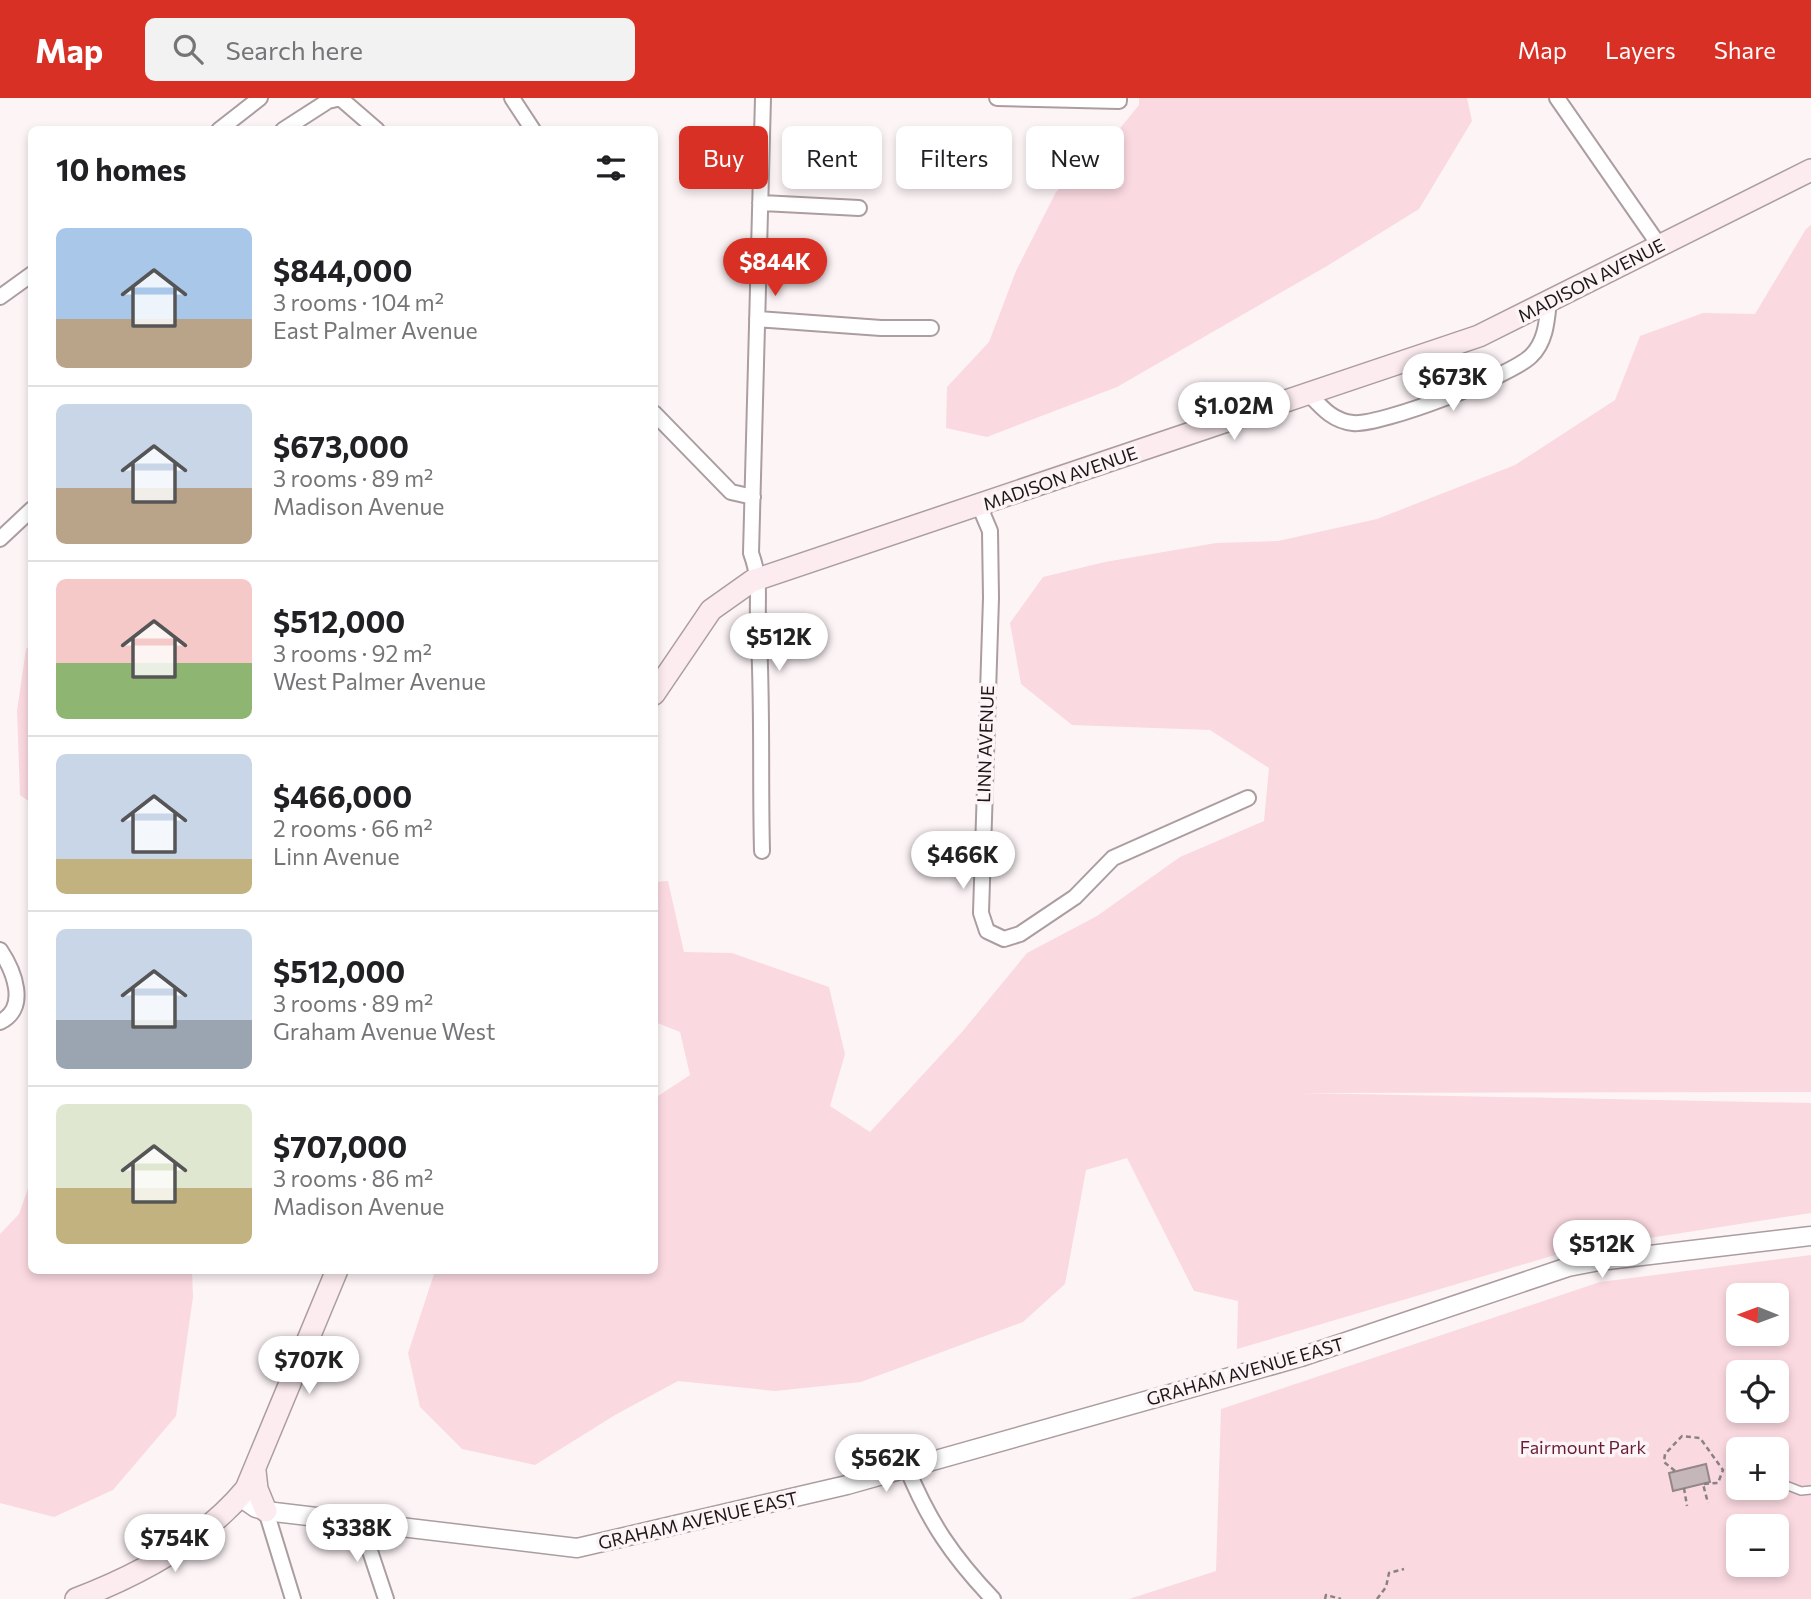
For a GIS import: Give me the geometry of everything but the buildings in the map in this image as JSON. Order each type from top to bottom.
[{"type":"main road","name":"MADISON AVENUE","points":[[658,688],[711,610],[736,590],[760,578],[1479,336],[1811,170]]},
{"type":"main road","points":[[76,1599],[125,1580],[152,1565],[225,1513],[240,1497],[255,1471],[335,1274]]},
{"type":"main road","points":[[255,1471],[257,1489],[266,1511]]},
{"type":"street","points":[[224,126],[260,98]]},
{"type":"street","points":[[289,126],[328,101],[341,98],[372,126]]},
{"type":"street","points":[[512,98],[530,126]]},
{"type":"street","points":[[762,98],[751,553],[760,578],[757,600],[763,691],[762,851]]},
{"type":"street","points":[[997,98],[1119,99]]},
{"type":"street","points":[[1557,98],[1659,245]]},
{"type":"street","points":[[760,203],[859,208]]},
{"type":"street","points":[[0,297],[28,277]]},
{"type":"street","points":[[1309,394],[1327,413],[1341,420],[1368,422],[1498,378],[1531,356],[1539,346],[1549,301]]},
{"type":"street","points":[[757,319],[881,328],[930,328]]},
{"type":"street","points":[[658,417],[731,492],[753,497]]},
{"type":"street","name":"LINN AVENUE","points":[[979,505],[990,531],[991,598],[981,913],[987,931],[1004,939],[1020,934],[1075,897],[1113,858],[1248,798]]},
{"type":"street","points":[[0,539],[28,513]]},
{"type":"street","points":[[0,950],[14,977],[16,1006],[12,1014],[0,1021]]},
{"type":"street","name":"GRAHAM AVENUE EAST","points":[[240,1497],[266,1511],[577,1548],[907,1468],[1301,1357],[1568,1268],[1599,1261],[1811,1236]]},
{"type":"street","points":[[907,1468],[922,1507],[941,1539],[993,1599]]},
{"type":"street","points":[[266,1511],[290,1592]]},
{"type":"street","points":[[365,1524],[365,1536],[386,1599]]},
{"type":"lane","points":[[1789,1487],[1801,1492],[1811,1490]]},
{"type":"path","points":[[1675,1471],[1664,1462],[1669,1448],[1682,1436],[1700,1438],[1723,1470],[1718,1483],[1703,1483],[1708,1503]]},
{"type":"path","points":[[1684,1488],[1686,1506]]},
{"type":"path","points":[[1377,1599],[1386,1587],[1389,1573],[1404,1569]]},
{"type":"path","points":[[1325,1599],[1326,1595],[1341,1599]]},
{"type":"green space","points":[[1139,98],[1467,98],[1472,121],[1419,209],[1327,266],[1117,387],[987,437],[946,428],[947,387],[989,342],[1016,271],[1056,192],[1059,189],[1124,189],[1122,126],[1139,105]]},
{"type":"green space","points":[[1811,225],[1811,1092],[1301,1093],[1811,1103],[1811,1213],[1572,1250],[1237,1349],[1238,1301],[1194,1291],[1127,1158],[1086,1170],[1065,1284],[1023,1322],[861,1382],[775,1391],[678,1381],[615,1415],[535,1465],[462,1449],[420,1407],[408,1353],[434,1274],[658,1274],[658,1096],[690,1075],[680,1032],[658,1023],[658,882],[668,881],[684,952],[732,953],[829,987],[845,1054],[830,1106],[870,1132],[962,1032],[1027,953],[1097,916],[1180,857],[1264,821],[1269,768],[1210,730],[1072,725],[1021,684],[1010,623],[1043,577],[1105,562],[1216,543],[1278,541],[1377,519],[1515,465],[1615,400],[1640,336],[1703,313],[1755,314],[1806,229]]},
{"type":"green space","points":[[28,647],[28,801],[20,795],[17,711]]},
{"type":"green space","points":[[28,1188],[28,1274],[192,1274],[193,1297],[176,1416],[113,1490],[54,1517],[0,1503],[0,1234],[19,1214]]},
{"type":"green space","name":"Fairmount Park","points":[[1811,1255],[1811,1599],[1129,1599],[1216,1571],[1221,1409],[1600,1282]]}]
